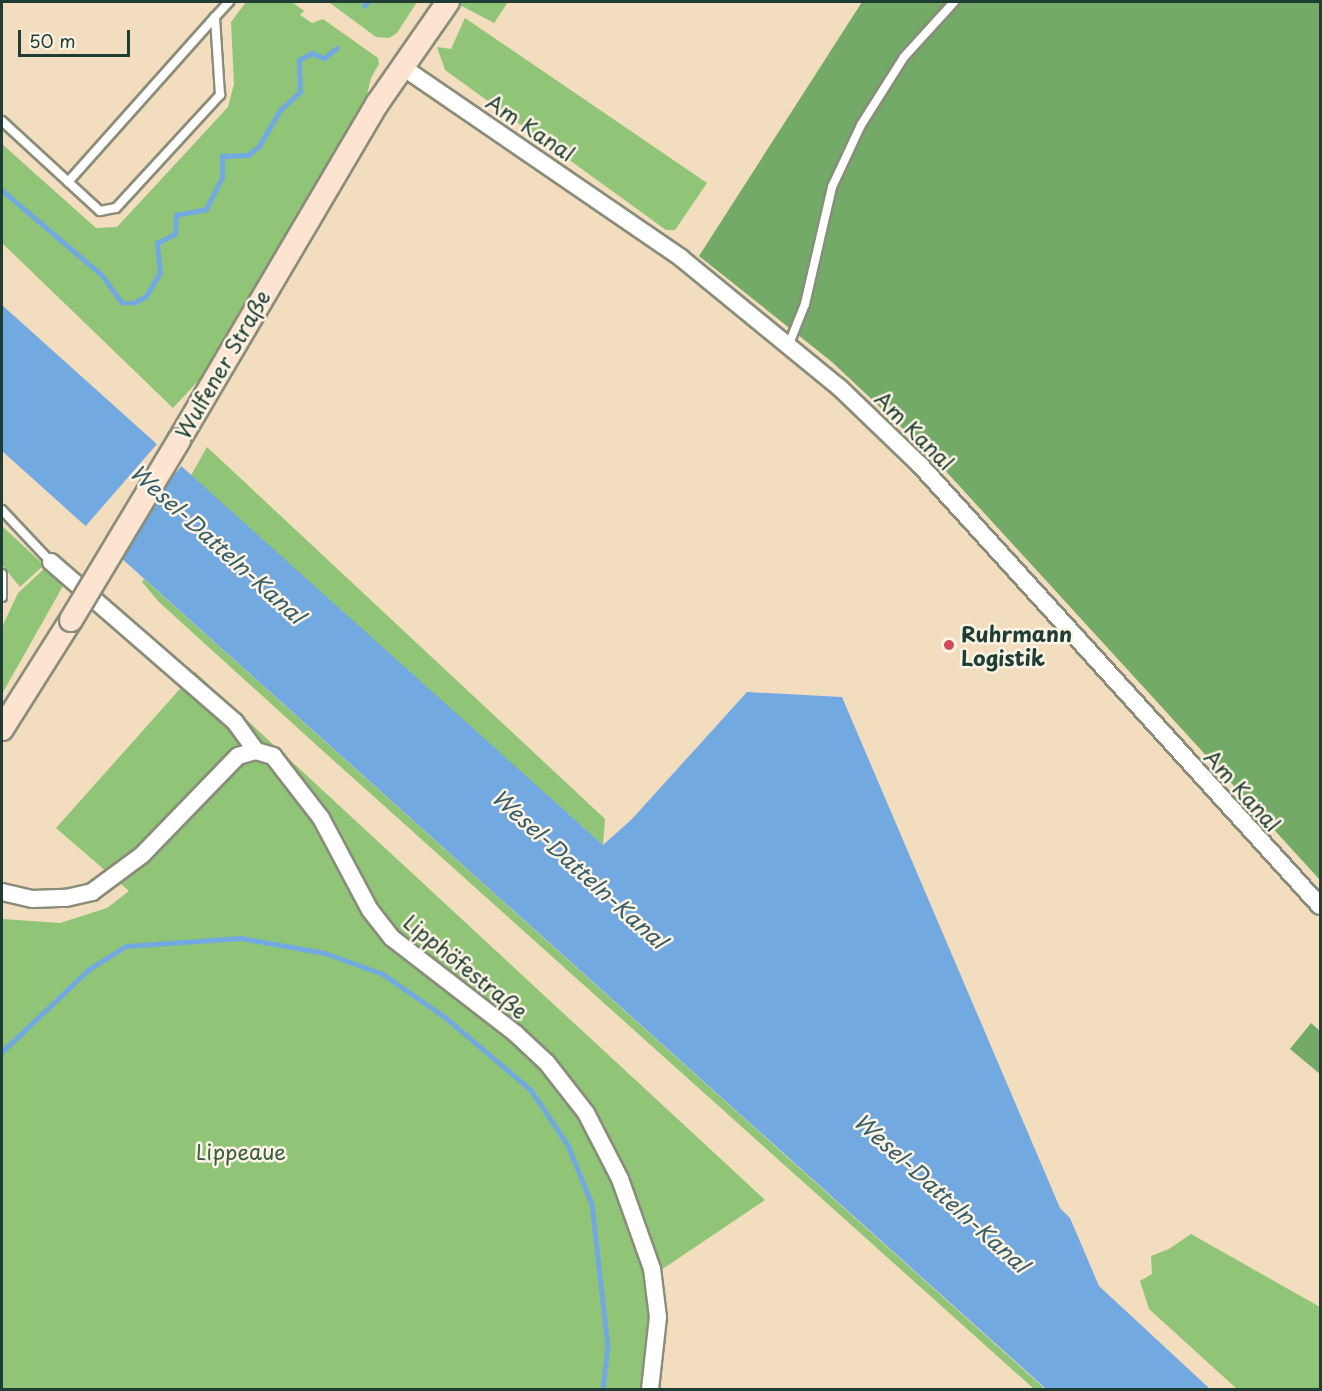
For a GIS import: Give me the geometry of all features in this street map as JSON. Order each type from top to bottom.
[{"type":"main road","name":"Wulfener Straße","points":[[2,729],[71,620],[377,104],[448,2]]},
{"type":"street","name":"Am Kanal","points":[[404,68],[681,258],[789,344],[920,465],[1320,906]]},
{"type":"street","points":[[2,892],[32,899],[66,898],[99,888],[142,855],[238,756],[256,750],[235,722],[51,562]]},
{"type":"street","name":"Lipphöfestraße","points":[[256,750],[273,756],[294,780],[333,838],[370,910],[392,938],[516,1034],[547,1063],[586,1113],[620,1179],[652,1269],[658,1317],[650,1389]]},
{"type":"lane","points":[[68,182],[229,2]]},
{"type":"lane","points":[[789,344],[805,304],[832,187],[861,125],[904,57],[954,2]]},
{"type":"lane","points":[[2,121],[100,211],[116,208],[220,95],[215,17]]},
{"type":"lane","points":[[2,510],[51,562]]},
{"type":"lane","points":[[2,574],[2,597]]},
{"type":"green space","points":[[246,2],[292,2],[304,11],[300,15],[312,23],[323,19],[378,58],[379,64],[371,78],[365,103],[201,378],[173,408],[2,243],[2,144],[96,228],[117,227],[228,107],[234,84],[231,22]]},
{"type":"green space","points":[[417,2],[397,33],[389,38],[376,37],[330,3]]},
{"type":"green space","points":[[460,2],[508,2],[494,23],[460,5],[441,32]]},
{"type":"green space","points":[[862,2],[1320,2],[1320,880],[931,455],[832,362],[699,256]]},
{"type":"green space","points":[[465,18],[707,183],[675,230],[666,230],[445,70],[437,47],[451,49]]},
{"type":"green space","points":[[207,447],[605,819],[603,845],[190,477]]},
{"type":"green space","points":[[2,526],[44,565],[20,587],[2,565]]},
{"type":"green space","points":[[46,567],[63,586],[2,694],[2,627],[18,593]]},
{"type":"green space","points":[[144,579],[1045,1389],[1034,1389],[313,742],[159,602],[142,582]]},
{"type":"green space","name":"Lippeaue","points":[[195,672],[765,1200],[661,1270],[634,1194],[607,1136],[573,1083],[550,1056],[490,1002],[405,935],[386,938],[552,1068],[598,1129],[654,1285],[650,1389],[2,1389],[2,919],[60,923],[107,908],[129,891],[56,828]]},
{"type":"green space","points":[[1311,1023],[1320,1031],[1320,1074],[1290,1049]]},
{"type":"green space","points":[[1191,1234],[1320,1307],[1320,1389],[1237,1389],[1149,1309],[1140,1281],[1152,1274],[1151,1256],[1169,1249]]},
{"type":"water","name":"Wesel-Datteln-Kanal","points":[[2,305],[603,845],[632,819],[747,692],[842,697],[1060,1208],[1070,1218],[1099,1286],[1210,1389],[1046,1389],[2,451]]},
{"type":"pier","points":[[157,444],[182,466],[107,552],[82,530]]},
{"type":"waterway","points":[[364,6],[368,2]]},
{"type":"waterway","points":[[2,190],[102,275],[122,303],[134,303],[146,296],[160,273],[157,243],[175,234],[176,215],[206,209],[222,178],[222,156],[248,155],[259,146],[280,110],[300,92],[299,60],[312,53],[324,58],[337,48]]},
{"type":"waterway","points":[[2,1052],[88,970],[126,946],[241,938],[325,953],[383,974],[445,1017],[531,1090],[568,1145],[592,1204],[608,1346],[603,1390]]},
{"type":"place","name":"Ruhrmann Logistik","points":[[949,645]]}]
